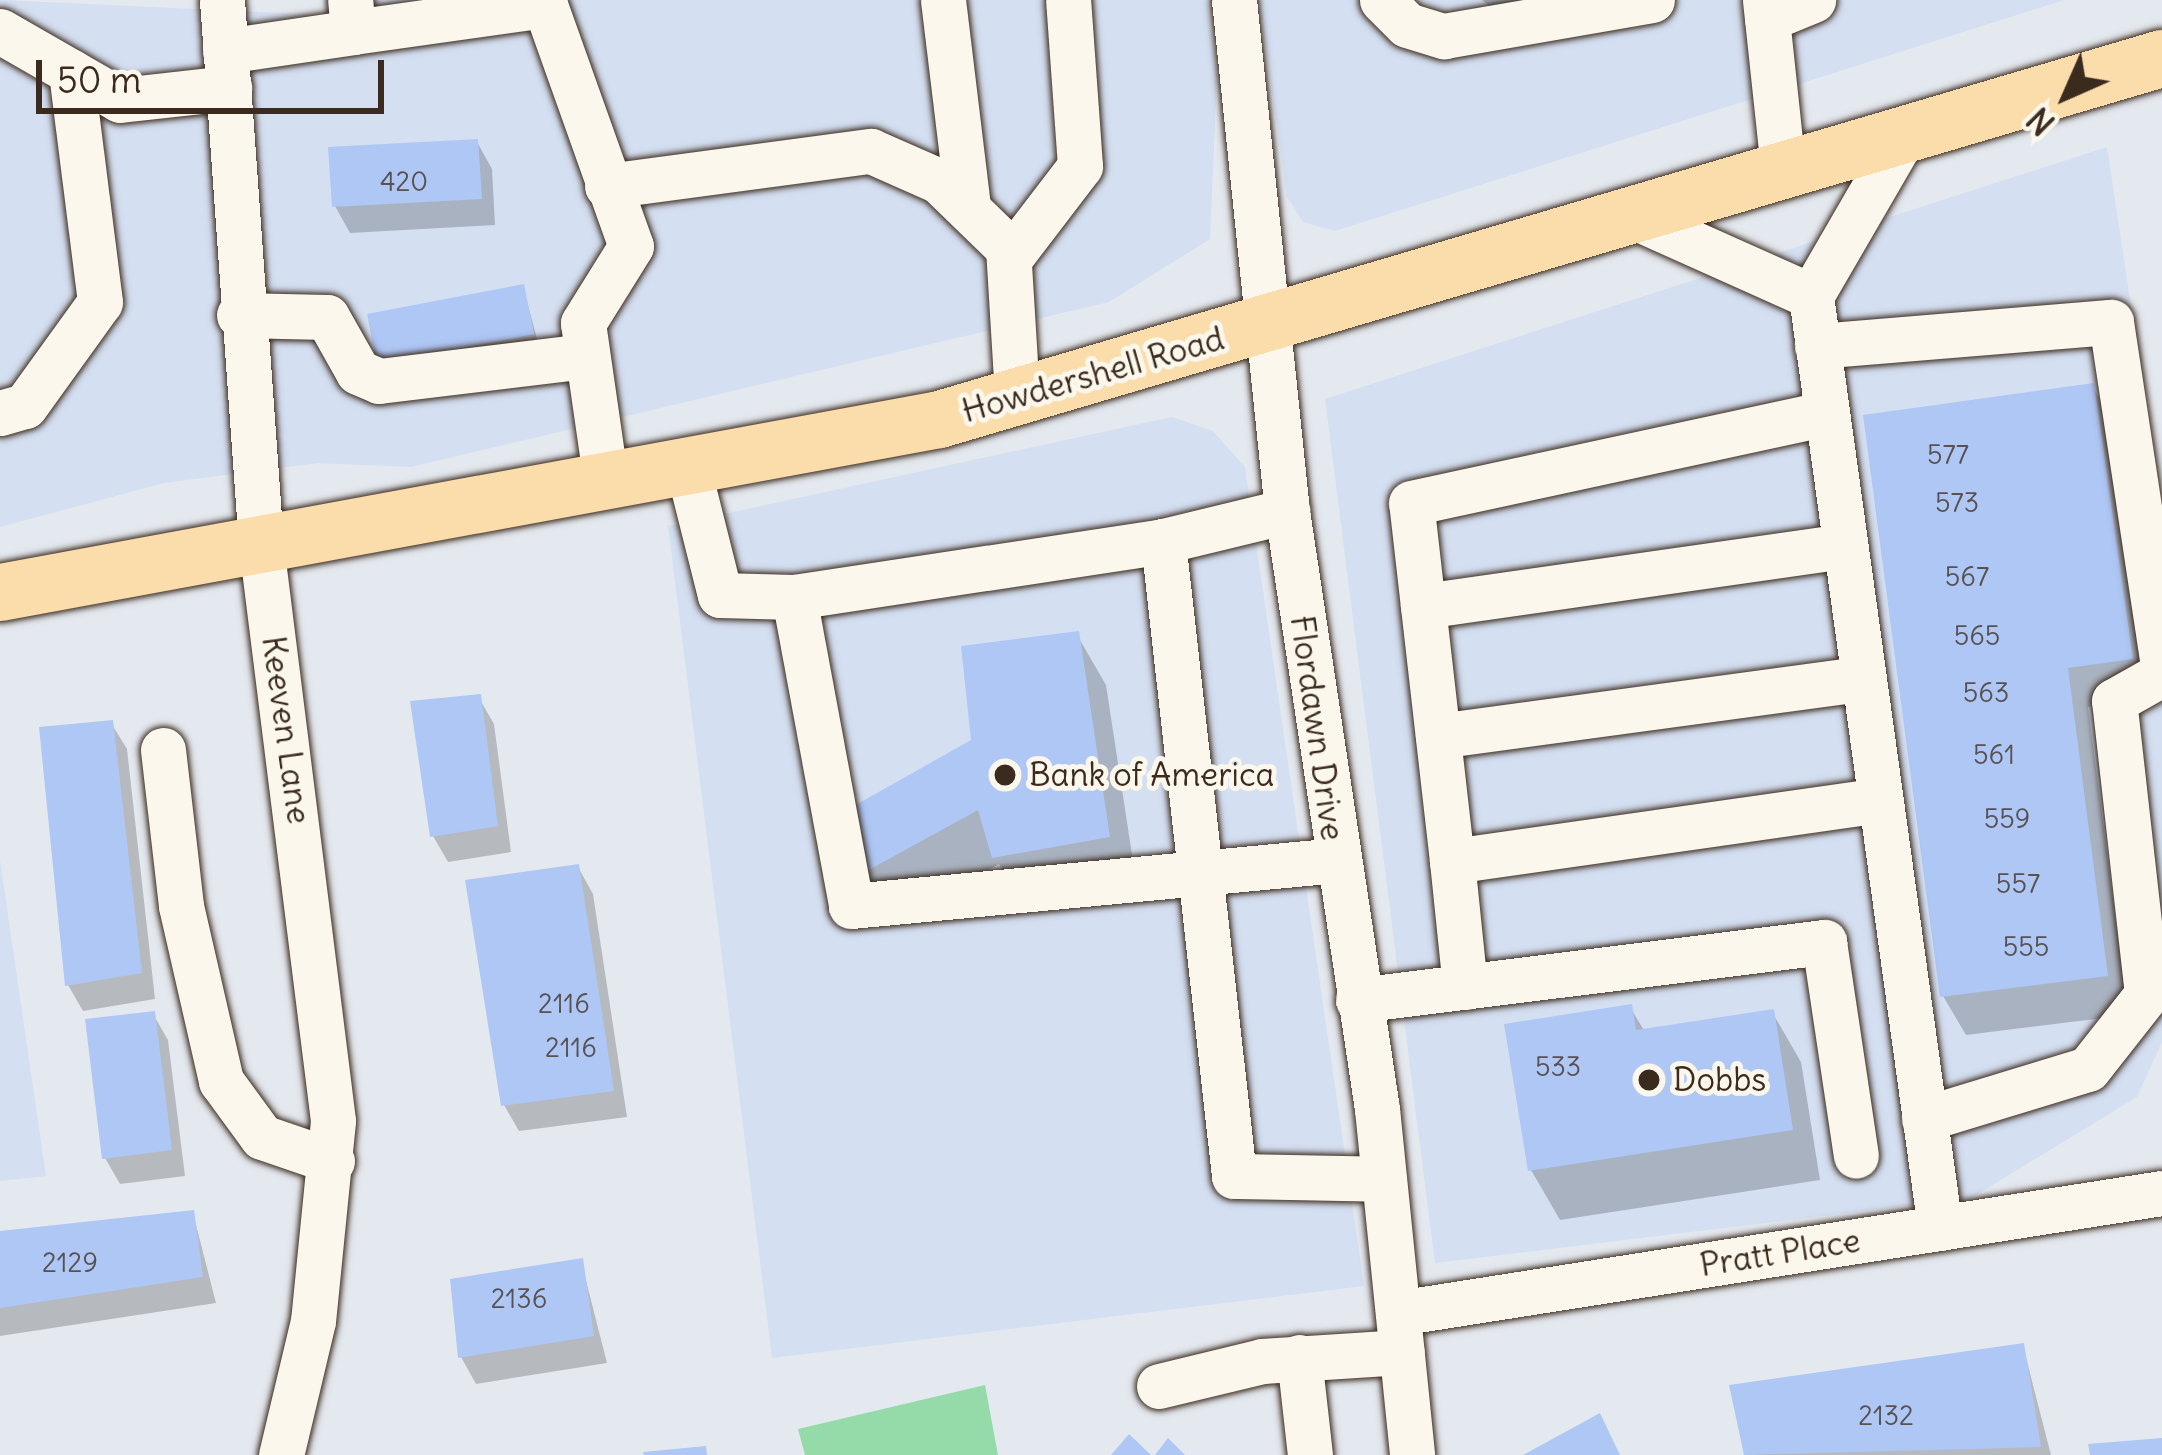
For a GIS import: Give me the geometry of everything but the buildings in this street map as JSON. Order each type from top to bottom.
[{"type":"main road","name":"Howdershell Road","points":[[0,592],[688,468],[1017,396],[2162,58]]},
{"type":"street","name":"Keeven Lane","points":[[222,0],[239,316],[261,545],[322,987],[332,1161],[313,1321],[281,1455]]},
{"type":"street","points":[[943,0],[968,208]]},
{"type":"street","points":[[1009,260],[1081,166],[1068,0]]},
{"type":"street","name":"Flordawn Drive","points":[[1234,0],[1287,512],[1384,1179],[1412,1455]]},
{"type":"street","points":[[1382,0],[1407,25],[1444,36],[1652,0]]},
{"type":"street","points":[[1783,168],[1766,9],[1814,0]]},
{"type":"street","points":[[0,32],[120,100],[227,69],[351,16],[549,3],[631,246],[583,322],[606,482]]},
{"type":"street","points":[[0,413],[25,406],[100,302],[71,72]]},
{"type":"street","points":[[1906,132],[1811,296],[1876,801],[1940,1228]]},
{"type":"street","points":[[607,186],[871,151],[939,181],[968,208],[1009,260],[1017,396]]},
{"type":"street","points":[[1630,215],[1811,296]]},
{"type":"street","points":[[239,316],[327,317],[358,371],[379,381],[587,356]]},
{"type":"street","points":[[1817,346],[2111,322],[2162,658]]},
{"type":"street","points":[[1465,987],[1411,502],[1826,413]]},
{"type":"street","points":[[688,468],[720,596],[794,596],[1163,541],[1287,512]]},
{"type":"street","points":[[1163,541],[1234,1176],[1384,1179]]},
{"type":"street","points":[[1423,606],[1843,546]]},
{"type":"street","points":[[794,596],[851,906],[1336,860]]},
{"type":"street","points":[[1924,1119],[2088,1070],[2147,994],[2114,701],[2162,674]]},
{"type":"street","points":[[1438,736],[1860,679]]},
{"type":"street","points":[[163,749],[215,1067],[262,1137],[332,1161]]},
{"type":"street","points":[[1452,861],[1876,801]]},
{"type":"street","points":[[1358,1000],[1895,930]]},
{"type":"street","points":[[1824,942],[1856,1156]]},
{"type":"street","name":"Pratt Place","points":[[1159,1386],[1400,1332],[1940,1228],[2162,1193]]},
{"type":"street","points":[[1299,1357],[1310,1455]]},
{"type":"shaded area","points":[[0,0],[325,15],[324,0],[1207,0],[1217,75],[1210,239],[1109,302],[411,467],[318,463],[164,483],[0,527]]},
{"type":"shaded area","points":[[1259,0],[2064,0],[1335,231],[1303,222],[1287,197]]},
{"type":"shaded area","points":[[2107,147],[2162,511],[2162,1042],[2137,1097],[1971,1198],[1435,1263],[1325,399]]},
{"type":"shaded area","points":[[1172,417],[1213,431],[1245,467],[1364,1286],[772,1358],[668,526]]},
{"type":"shaded area","points":[[0,860],[46,1176],[0,1181]]},
{"type":"green space","points":[[985,1385],[998,1455],[805,1455],[798,1429]]},
{"type":"place","name":"Bank of America","points":[[1005,775]]},
{"type":"place","name":"Dobbs","points":[[1649,1080]]}]
